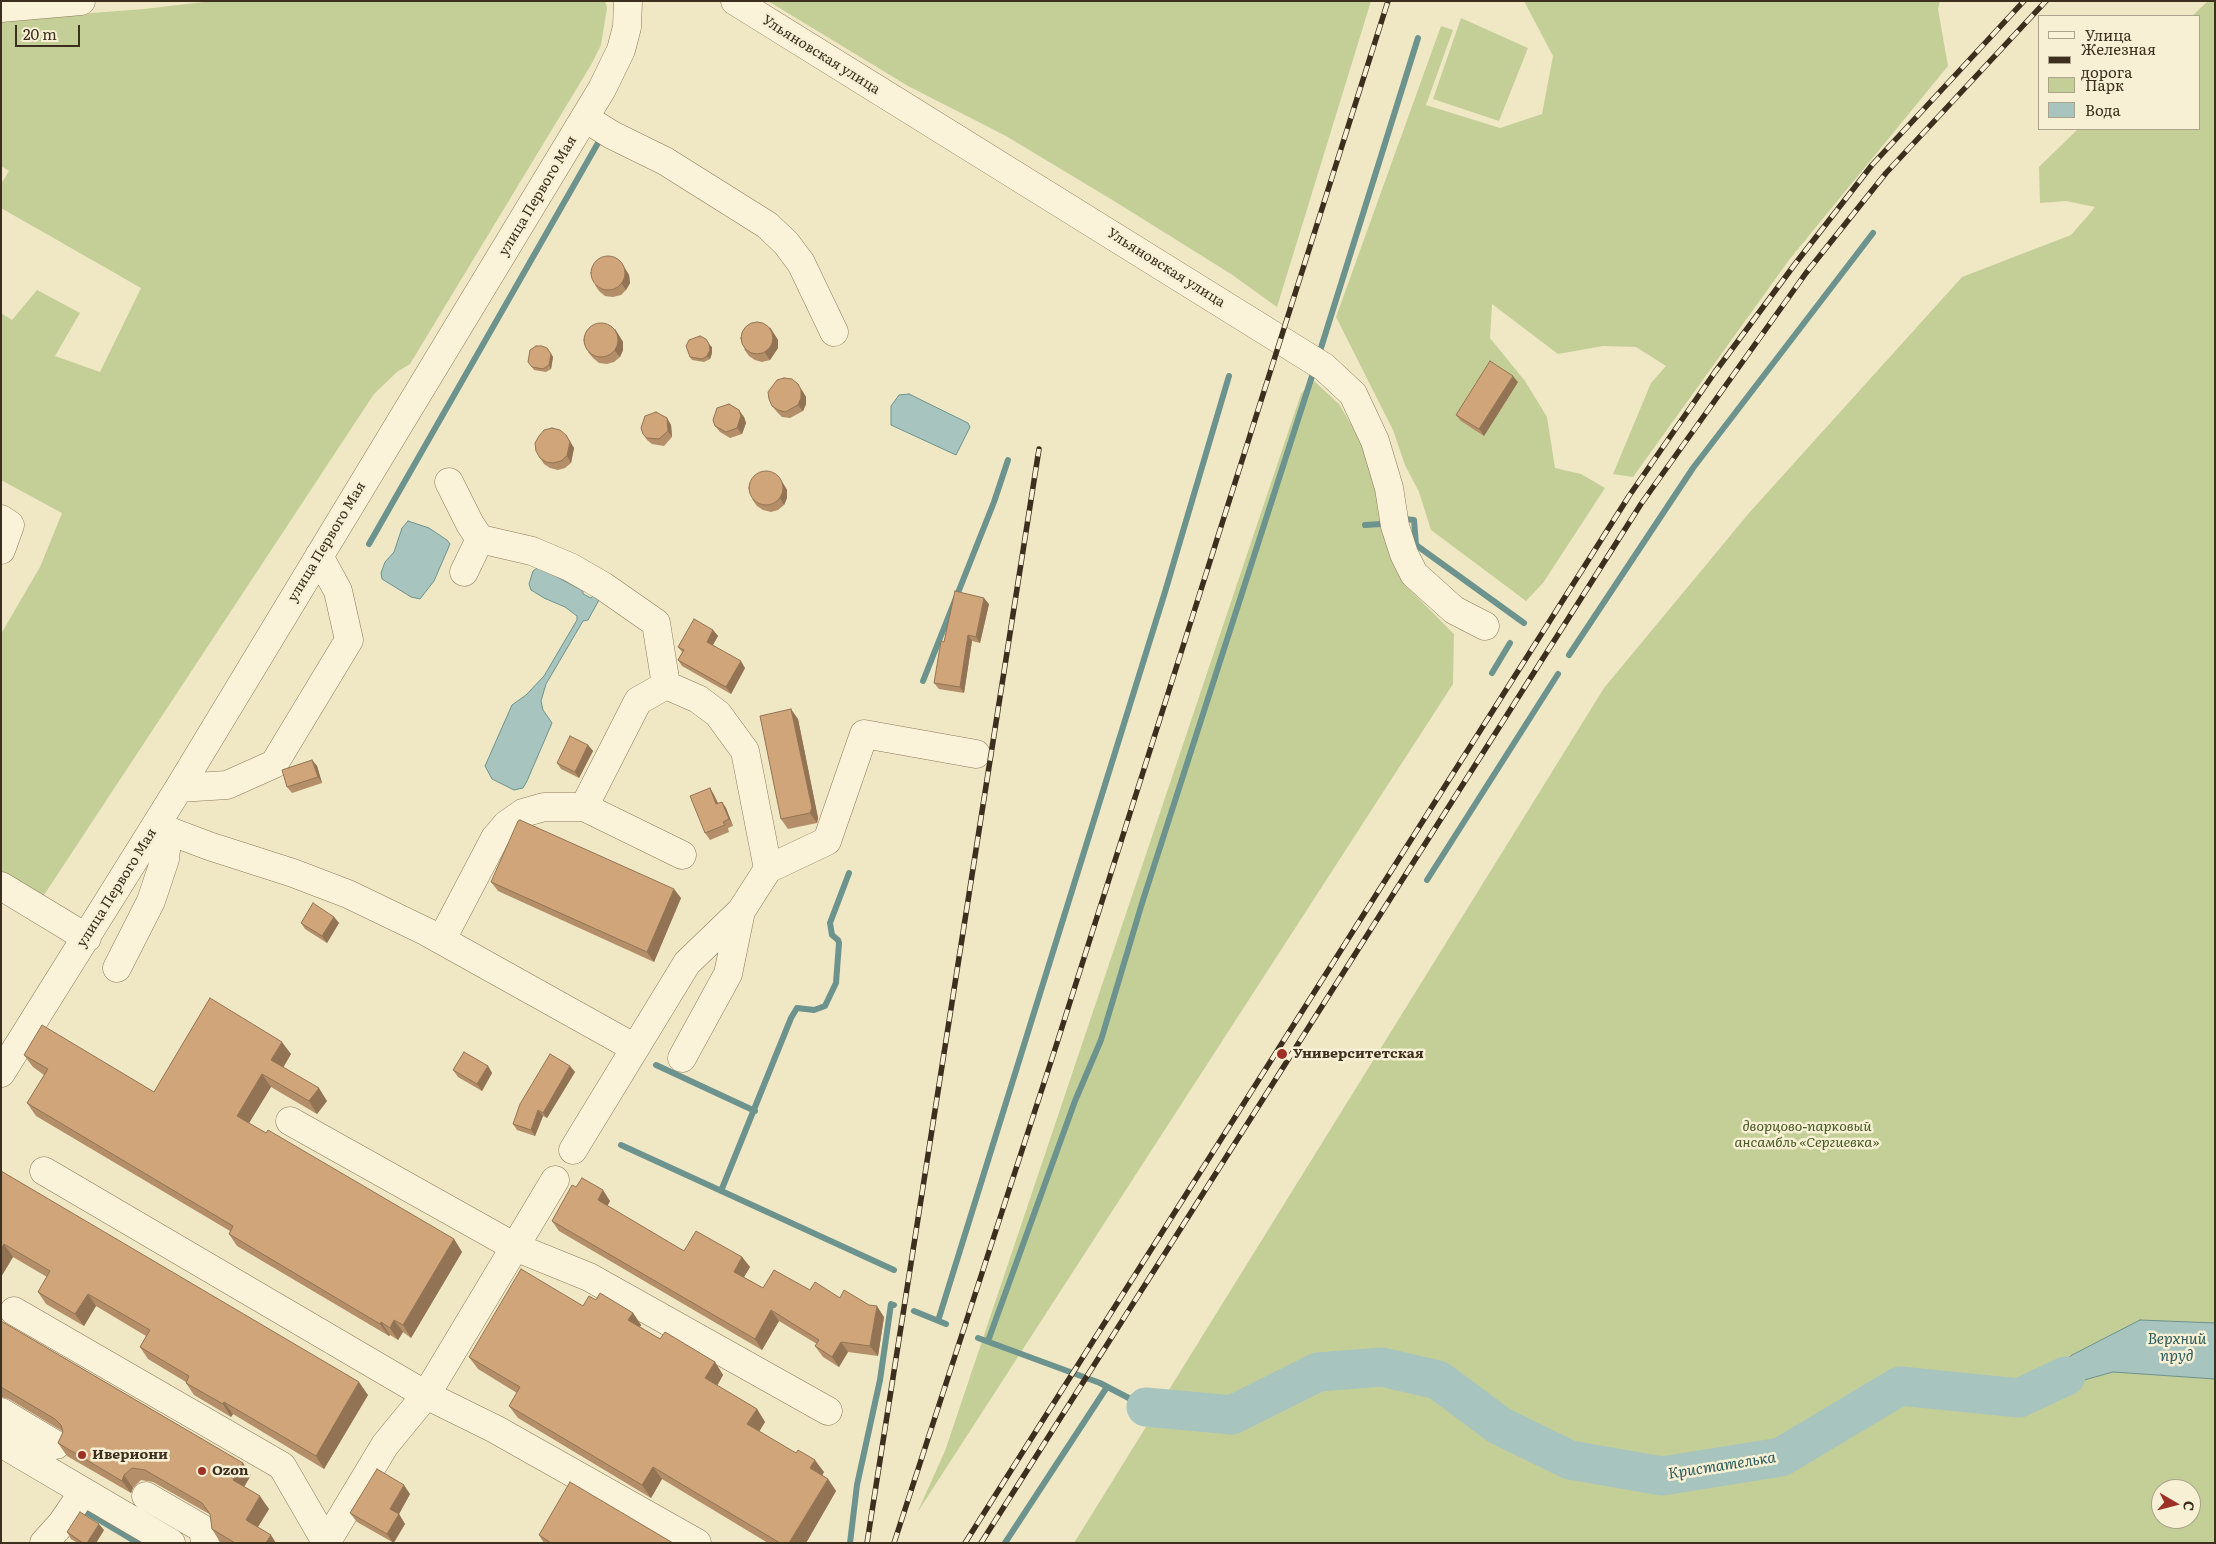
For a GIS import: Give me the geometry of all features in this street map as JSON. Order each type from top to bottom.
[{"type":"street","points":[[1,8],[81,1]]},
{"type":"street","name":"улица Первого Мая","points":[[1,1073],[87,938],[162,829],[179,788],[612,72],[628,27],[628,1]]},
{"type":"street","name":"Ульяновская улица","points":[[735,1],[1324,367],[1353,394],[1375,441],[1390,488],[1395,526],[1404,554],[1414,574],[1454,610],[1485,626]]},
{"type":"street","points":[[585,118],[612,135],[665,161],[767,225],[786,243],[801,264],[834,332]]},
{"type":"street","points":[[448,482],[480,539],[532,551],[570,566],[603,586],[656,623],[666,685]]},
{"type":"street","points":[[1,519],[10,525],[1,550]]},
{"type":"street","points":[[464,572],[480,539]]},
{"type":"street","points":[[179,788],[227,785],[274,764],[349,640],[338,591],[319,556]]},
{"type":"street","points":[[584,806],[638,701],[666,685]]},
{"type":"street","points":[[666,685],[698,699],[718,714],[745,751],[768,869]]},
{"type":"street","points":[[573,1150],[687,963],[741,911],[768,869],[827,840],[864,734],[976,754]]},
{"type":"street","points":[[442,939],[495,838],[506,825],[522,813],[544,807],[584,806],[682,855]]},
{"type":"street","points":[[117,968],[151,901],[165,859],[162,829],[293,873],[348,894],[641,1037],[688,1048],[728,974],[741,911]]},
{"type":"street","points":[[1,886],[87,938]]},
{"type":"street","points":[[290,1121],[515,1247],[589,1277],[828,1410]]},
{"type":"street","points":[[44,1171],[426,1395],[495,1429],[697,1543]]},
{"type":"street","points":[[14,1311],[282,1466],[326,1542],[385,1445],[426,1395],[555,1180]]},
{"type":"street","points":[[1,1412],[56,1445]]},
{"type":"street","points":[[1,1443],[171,1543]]},
{"type":"street","points":[[44,1543],[62,1523],[83,1492]]},
{"type":"street","points":[[146,1496],[203,1529],[205,1543]]},
{"type":"green space","points":[[212,1],[605,1],[607,8],[601,45],[591,65],[410,364],[397,372],[374,394],[42,898],[1,871],[1,634],[40,567],[62,513],[1,480],[1,313],[12,320],[37,290],[80,313],[55,356],[100,372],[141,288],[1,208],[1,184],[9,171],[1,166],[1,20],[144,9]]},
{"type":"green space","points":[[768,1],[1371,1],[1277,307],[1231,274],[1006,136],[908,86]]},
{"type":"green space","points":[[1524,1],[1940,1],[1938,9],[1948,66],[1789,260],[1633,477],[1613,474],[1651,383],[1666,366],[1636,347],[1603,346],[1558,354],[1492,304],[1490,338],[1525,381],[1547,417],[1555,468],[1581,474],[1605,488],[1543,583],[1526,601],[1431,530],[1419,492],[1405,465],[1393,430],[1336,317],[1441,26],[1453,30],[1426,105],[1500,128],[1542,114],[1553,56]]},
{"type":"green space","name":"дворцово-парковый ансамбль «Сергиевка»","points":[[2208,1],[2215,1],[2215,1543],[1074,1543],[1604,688],[1749,513],[1962,277],[2071,235],[2095,207],[2066,201],[2040,203],[2039,167],[2077,130],[2201,130],[2201,15],[2193,15]]},
{"type":"green space","points":[[1461,18],[1528,48],[1499,121],[1433,99]]},
{"type":"green space","points":[[1313,380],[1339,404],[1362,443],[1402,582],[1454,634],[1453,684],[917,1513],[945,1451],[1301,394]]},
{"type":"water","points":[[909,394],[968,423],[970,427],[956,455],[891,425],[891,406],[899,395]]},
{"type":"water","points":[[408,521],[429,528],[450,544],[434,581],[420,599],[411,597],[382,579],[381,573],[385,562],[394,552],[402,528]]},
{"type":"water","points":[[537,568],[583,591],[583,594],[591,598],[594,595],[599,600],[588,620],[583,621],[546,684],[541,701],[543,710],[552,723],[527,781],[523,788],[514,790],[492,779],[485,766],[512,705],[526,695],[544,676],[577,620],[577,616],[565,607],[531,590],[529,584],[533,571]]},
{"type":"water","name":"Верхний пруд","points":[[2140,1320],[2215,1323],[2215,1379],[2113,1372],[2019,1398],[2072,1355]]},
{"type":"building","points":[[608,256],[615,257],[620,261],[624,266],[624,280],[620,285],[615,289],[608,290],[601,289],[596,285],[592,280],[591,273],[592,266],[596,261],[601,257]]},
{"type":"building","points":[[757,322],[769,326],[773,338],[769,350],[757,354],[745,350],[741,338],[745,326]]},
{"type":"building","points":[[601,323],[608,324],[613,328],[617,333],[617,347],[613,352],[608,356],[601,357],[594,356],[589,352],[585,347],[584,340],[585,333],[589,328],[594,324]]},
{"type":"building","points":[[700,336],[706,339],[710,350],[707,356],[702,359],[690,357],[686,346],[689,340]]},
{"type":"building","points":[[536,346],[547,348],[551,354],[549,365],[543,369],[532,367],[528,362],[530,350]]},
{"type":"building","points":[[1490,361],[1513,376],[1479,429],[1456,415]]},
{"type":"building","points":[[784,378],[792,379],[801,390],[801,398],[798,405],[785,412],[772,406],[768,392],[777,380]]},
{"type":"building","points":[[729,404],[739,410],[741,416],[737,428],[726,432],[715,426],[713,420],[717,408]]},
{"type":"building","points":[[656,412],[667,418],[668,431],[659,439],[647,438],[641,428],[645,416]]},
{"type":"building","points":[[552,428],[560,430],[570,442],[567,456],[561,461],[553,463],[546,462],[540,458],[536,451],[535,443],[544,430]]},
{"type":"building","points":[[766,471],[773,472],[778,476],[782,481],[782,495],[778,500],[773,504],[766,505],[759,504],[754,500],[750,495],[749,488],[750,481],[754,476],[759,472]]},
{"type":"building","points":[[955,591],[984,598],[976,637],[968,635],[960,687],[934,683],[941,641],[944,642]]},
{"type":"building","points":[[694,619],[713,630],[707,642],[741,661],[726,687],[678,660],[684,650],[678,647]]},
{"type":"building","points":[[791,709],[812,808],[810,813],[781,819],[760,716]]},
{"type":"building","points":[[570,736],[588,745],[575,772],[557,763]]},
{"type":"building","points":[[312,760],[318,777],[287,787],[282,770]]},
{"type":"building","points":[[710,788],[716,804],[722,802],[729,819],[723,822],[725,825],[705,833],[690,796]]},
{"type":"building","points":[[520,820],[674,889],[647,952],[491,882]]},
{"type":"building","points":[[313,903],[334,917],[322,936],[301,923]]},
{"type":"building","points":[[210,998],[282,1042],[271,1060],[319,1088],[309,1101],[262,1074],[237,1116],[266,1133],[268,1130],[454,1239],[403,1325],[394,1320],[390,1328],[381,1322],[380,1324],[229,1234],[233,1226],[27,1103],[48,1069],[24,1055],[42,1025],[154,1092]]},
{"type":"building","points":[[464,1052],[488,1066],[477,1084],[453,1070]]},
{"type":"building","points":[[550,1054],[570,1066],[543,1113],[538,1110],[531,1130],[513,1124],[520,1104]]},
{"type":"building","points":[[1,1171],[359,1382],[316,1456],[224,1402],[223,1404],[186,1383],[189,1376],[140,1347],[150,1330],[88,1294],[75,1314],[38,1292],[50,1271],[4,1244],[1,1249]]},
{"type":"building","points":[[582,1178],[603,1190],[598,1200],[684,1251],[696,1231],[742,1257],[734,1272],[763,1288],[774,1270],[810,1290],[815,1282],[840,1298],[844,1290],[869,1305],[877,1306],[870,1346],[841,1342],[832,1357],[815,1346],[819,1340],[771,1310],[755,1339],[552,1221],[572,1185],[576,1187]]},
{"type":"building","points":[[521,1269],[583,1306],[589,1296],[596,1300],[600,1293],[633,1313],[628,1320],[660,1339],[665,1332],[715,1362],[705,1378],[757,1409],[747,1424],[796,1453],[798,1450],[815,1460],[810,1468],[828,1479],[789,1543],[780,1543],[653,1467],[642,1485],[509,1406],[520,1387],[469,1357]]},
{"type":"building","points":[[1,1321],[243,1463],[233,1480],[260,1496],[246,1520],[271,1535],[266,1543],[235,1543],[212,1529],[210,1514],[202,1503],[145,1470],[132,1468],[124,1475],[122,1481],[58,1443],[63,1432],[61,1425],[55,1419],[1,1387]]},
{"type":"building","points":[[377,1469],[404,1485],[390,1509],[399,1514],[387,1534],[350,1513]]},
{"type":"building","points":[[570,1482],[673,1543],[551,1543],[539,1535]]},
{"type":"building","points":[[80,1512],[99,1524],[87,1543],[83,1543],[67,1532]]},
{"type":"waterway","points":[[1320,351],[1418,38]]},
{"type":"waterway","points":[[369,544],[598,143]]},
{"type":"waterway","points":[[1569,655],[1693,468],[1873,233]]},
{"type":"waterway","points":[[988,1341],[1075,1101],[1101,1040],[1143,900],[1314,370]]},
{"type":"waterway","points":[[938,1321],[1165,592],[1229,376]]},
{"type":"waterway","points":[[923,681],[994,502],[1008,460]]},
{"type":"waterway","points":[[1404,519],[1414,520],[1416,545],[1524,623]]},
{"type":"waterway","points":[[1365,525],[1381,524]]},
{"type":"waterway","points":[[1492,673],[1510,643]]},
{"type":"waterway","points":[[1427,880],[1558,674]]},
{"type":"waterway","points":[[721,1191],[791,1018],[797,1008],[814,1010],[825,1006],[836,983],[839,943],[832,935],[830,923],[849,873]]},
{"type":"waterway","points":[[656,1065],[755,1111]]},
{"type":"waterway","points":[[621,1145],[894,1270]]},
{"type":"waterway","points":[[850,1543],[857,1485],[880,1380],[891,1304],[894,1305]]},
{"type":"waterway","points":[[914,1311],[946,1324]]},
{"type":"waterway","points":[[978,1338],[1100,1383],[1146,1407]]},
{"type":"waterway","name":"Кристателька","points":[[1146,1407],[1232,1415],[1318,1372],[1382,1367],[1438,1380],[1500,1426],[1570,1460],[1662,1476],[1781,1457],[1900,1386],[2019,1398],[2066,1376]]},
{"type":"waterway","points":[[1005,1543],[1107,1387]]},
{"type":"waterway","points":[[86,1512],[138,1543]]},
{"type":"railway","points":[[894,1543],[1057,1043],[1388,1]]},
{"type":"railway","points":[[965,1543],[1629,496],[1715,372],[1795,264],[1872,165],[2024,1]]},
{"type":"railway","points":[[981,1543],[1641,504],[1806,273],[1886,173],[2046,1]]},
{"type":"railway","points":[[867,1543],[1039,449]]},
{"type":"place","name":"Университетская","points":[[1282,1054]]},
{"type":"place","name":"Ивериони","points":[[82,1455]]},
{"type":"place","name":"Ozon","points":[[202,1471]]}]
